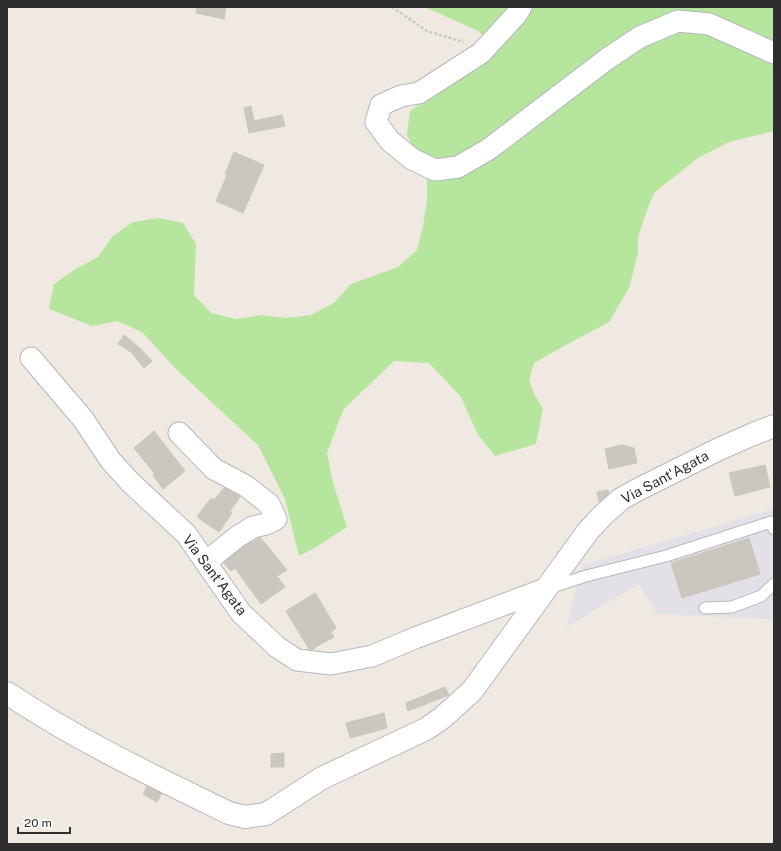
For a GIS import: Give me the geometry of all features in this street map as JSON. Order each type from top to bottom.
[{"type":"street","points":[[521,7],[516,15],[481,53],[419,93],[401,96],[380,105],[376,122],[390,141],[412,159],[435,170],[458,167],[489,149],[607,59],[640,37],[678,21],[709,24],[774,53]]},
{"type":"street","name":"Via Sant'Agata","points":[[31,358],[83,419],[111,461],[131,484],[186,534],[241,613],[277,647],[297,660],[330,664],[372,656],[415,638],[545,589]]},
{"type":"street","name":"Via Sant'Agata","points":[[7,694],[40,715],[99,747],[228,813],[245,817],[266,814],[322,778],[413,736],[442,718],[472,691],[588,531],[621,499],[711,453],[774,426]]},
{"type":"street","points":[[179,433],[214,469],[246,486],[269,504],[276,519],[266,524],[253,527],[236,537],[206,562]]},
{"type":"lane","points":[[545,589],[586,576],[666,556],[771,522],[774,529]]},
{"type":"lane","points":[[705,608],[732,607],[761,596],[774,584]]},
{"type":"path","points":[[392,7],[427,32],[465,42],[481,53]]},
{"type":"shaded area","points":[[774,509],[774,618],[657,614],[639,584],[566,627],[583,565]]},
{"type":"green space","points":[[425,7],[774,7],[774,131],[729,142],[698,158],[655,192],[648,207],[638,237],[638,253],[629,288],[609,322],[534,363],[529,380],[534,394],[543,409],[536,444],[495,456],[478,435],[461,397],[429,363],[394,361],[343,410],[327,453],[333,483],[347,527],[299,556],[285,499],[258,445],[177,370],[142,332],[117,321],[92,326],[49,309],[54,284],[74,270],[98,257],[113,236],[133,222],[159,218],[183,223],[196,244],[194,295],[211,313],[236,319],[262,315],[286,318],[311,315],[334,303],[351,284],[398,267],[417,250],[427,201],[427,176],[407,135],[410,111],[472,71],[485,38],[478,31]]},
{"type":"building","points":[[197,7],[226,7],[224,19],[196,13]]},
{"type":"building","points":[[251,106],[254,121],[282,115],[285,126],[249,133],[244,108]]},
{"type":"building","points":[[234,152],[264,165],[243,213],[216,201],[227,175],[225,174]]},
{"type":"building","points":[[124,335],[140,348],[152,361],[144,368],[131,352],[118,344]]},
{"type":"building","points":[[154,431],[185,471],[163,489],[153,475],[155,474],[134,448]]},
{"type":"building","points":[[622,445],[634,448],[637,463],[609,469],[605,449]]},
{"type":"building","points":[[765,465],[770,487],[735,496],[729,473]]},
{"type":"building","points":[[225,487],[240,497],[230,511],[214,500]]},
{"type":"building","points":[[608,490],[610,499],[599,501],[597,492]]},
{"type":"building","points":[[211,498],[232,513],[219,532],[197,517]]},
{"type":"building","points":[[260,537],[287,570],[277,576],[285,587],[261,604],[235,568],[231,571],[220,559],[248,539],[251,543]]},
{"type":"building","points":[[749,538],[760,574],[682,598],[671,563]]},
{"type":"building","points":[[315,593],[317,596],[291,612],[304,633],[310,630],[319,645],[310,651],[286,611]]},
{"type":"building","points":[[317,596],[336,628],[331,632],[334,637],[319,645],[310,630],[304,633],[291,612]]},
{"type":"building","points":[[445,687],[449,695],[408,711],[406,703]]},
{"type":"building","points":[[384,713],[387,728],[350,738],[346,723]]},
{"type":"building","points":[[284,753],[284,767],[271,767],[271,754]]},
{"type":"building","points":[[149,783],[163,791],[157,802],[143,794]]}]
